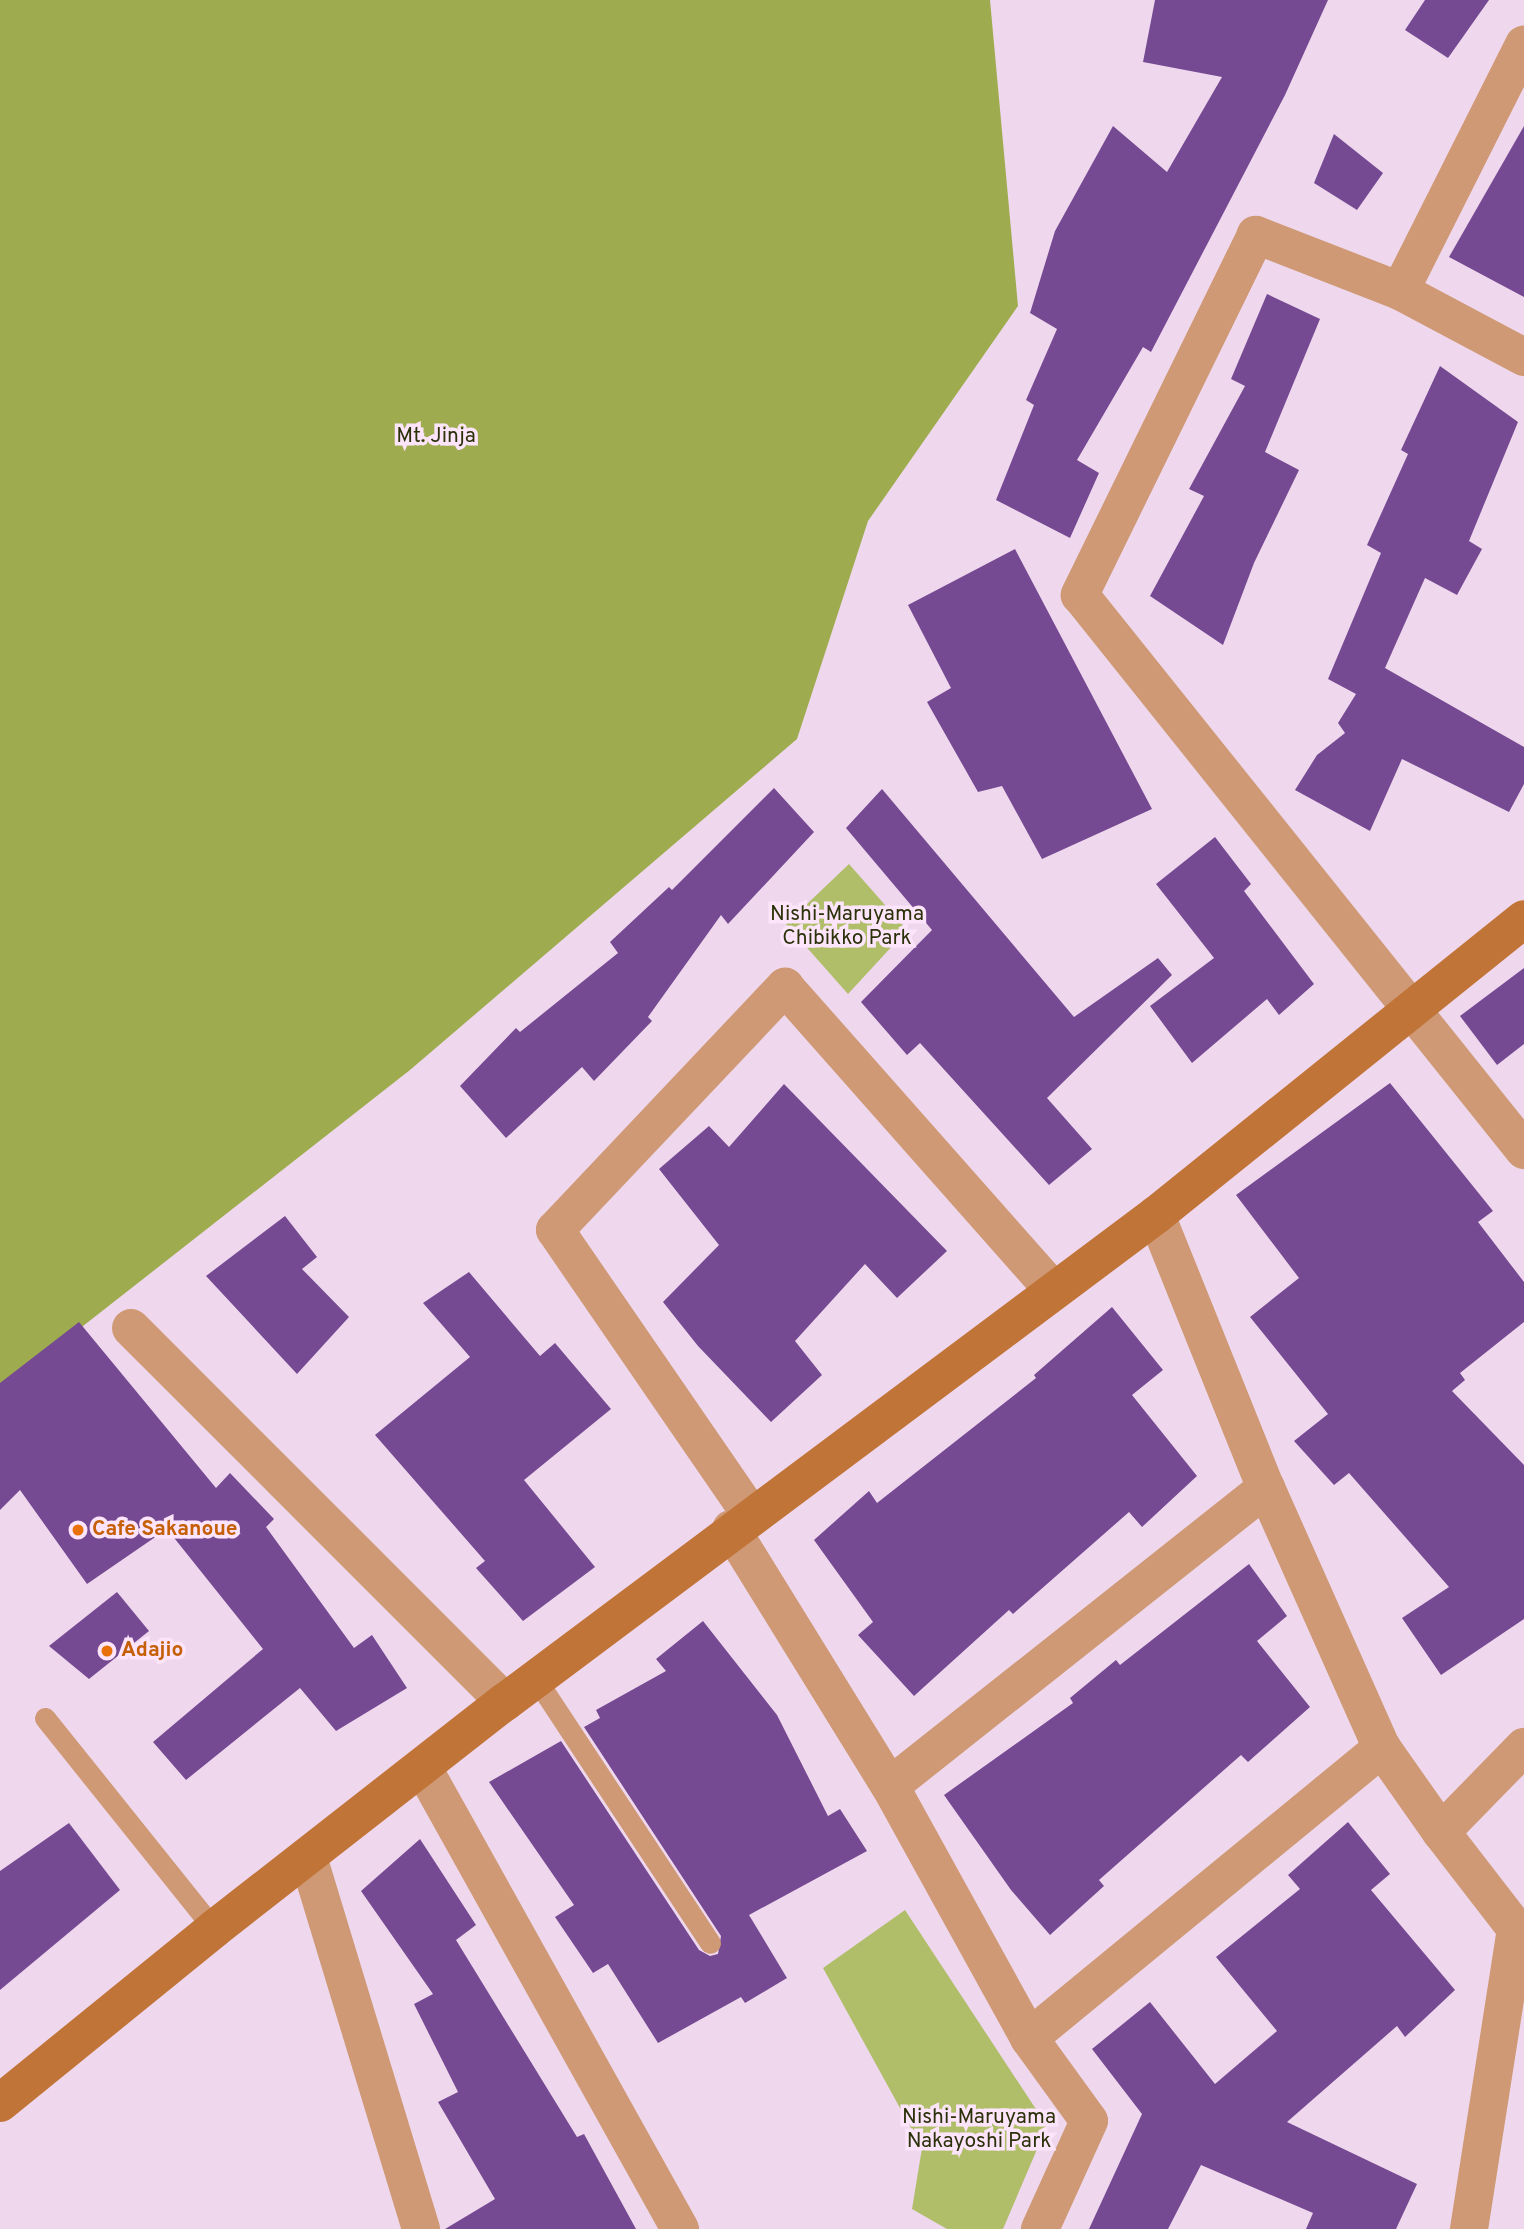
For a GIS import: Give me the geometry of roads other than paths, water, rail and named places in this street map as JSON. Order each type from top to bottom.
[{"type":"street","points":[[1399,291],[1524,44]]},
{"type":"street","points":[[1524,357],[1399,291],[1256,235],[1080,595],[1414,1009],[1524,1150]]},
{"type":"street","points":[[0,2103],[214,1929],[505,1702],[741,1522],[1156,1215],[1524,919]]},
{"type":"street","points":[[1040,2229],[1089,2121],[1029,2038],[741,1522],[555,1230],[785,987],[1053,1290]]},
{"type":"street","points":[[1156,1215],[1266,1488],[1382,1748],[1441,1832],[1516,1929],[1469,2229]]},
{"type":"street","points":[[131,1328],[505,1702]]},
{"type":"street","points":[[890,1786],[1266,1488]]},
{"type":"street","points":[[1441,1832],[1524,1747]]},
{"type":"street","points":[[1029,2038],[1382,1748]]},
{"type":"street","points":[[423,1768],[680,2229]]},
{"type":"street","points":[[308,1857],[421,2229]]},
{"type":"lane","points":[[537,1679],[710,1943]]},
{"type":"lane","points":[[45,1718],[214,1929]]},
{"type":"place","name":"Cafe Sakanoue","points":[[78,1530]]},
{"type":"place","name":"Adajio","points":[[107,1651]]},
{"type":"park label","name":"Mt. Jinja","points":[[436,437]]},
{"type":"park label","name":"Nishi-Maruyama Chibikko Park","points":[[847,927]]},
{"type":"park label","name":"Nishi-Maruyama Nakayoshi Park","points":[[979,2130]]}]
